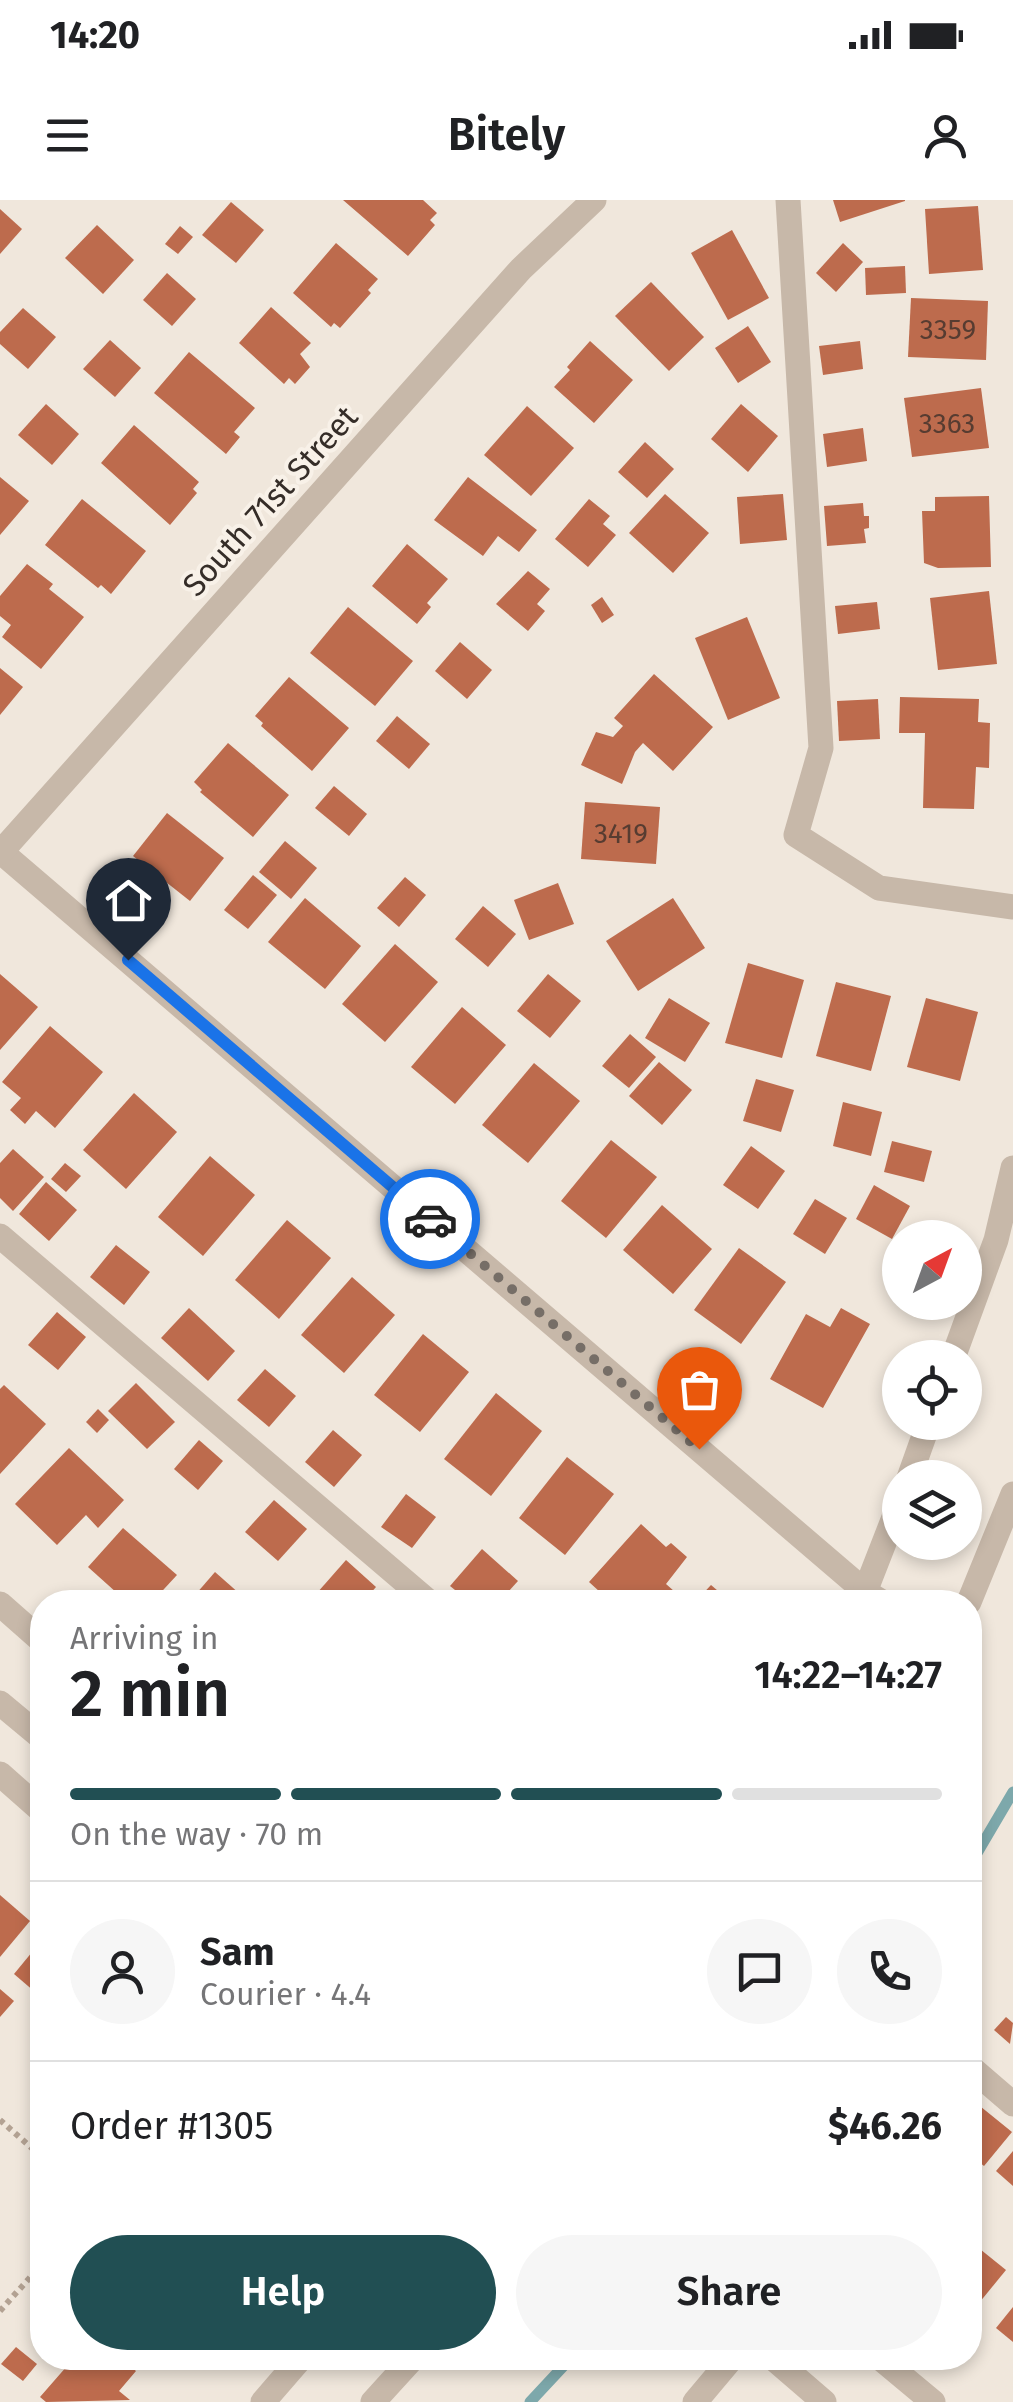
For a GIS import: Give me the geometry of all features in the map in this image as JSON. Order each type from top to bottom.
[{"type":"street","name":"South 71st Street","points":[[0,851],[521,269],[594,200]]},
{"type":"street","points":[[788,200],[821,748],[796,835],[880,888],[1013,907]]},
{"type":"street","points":[[0,851],[860,1590]]},
{"type":"street","points":[[960,1340],[996,1240],[1013,1168]]},
{"type":"street","points":[[0,1236],[415,1590]]},
{"type":"street","points":[[974,1590],[1013,1494]]},
{"type":"street","points":[[873,1590],[882,1560]]},
{"type":"street","points":[[0,1604],[30,1630]]},
{"type":"street","points":[[0,1702],[30,1728]]},
{"type":"street","points":[[0,1774],[30,1800]]},
{"type":"street","points":[[982,2077],[1013,2104]]},
{"type":"street","points":[[264,2402],[291,2370]]},
{"type":"street","points":[[373,2402],[402,2370]]},
{"type":"street","points":[[695,2402],[722,2370]]},
{"type":"street","points":[[787,2370],[824,2402]]},
{"type":"street","points":[[894,2370],[932,2402]]},
{"type":"path","points":[[0,2120],[30,2146]]},
{"type":"path","points":[[0,2311],[30,2277]]},
{"type":"building","points":[[343,200],[423,200],[437,213],[430,220],[435,225],[408,256]]},
{"type":"building","points":[[833,200],[905,200],[905,201],[840,222]]},
{"type":"building","points":[[231,202],[264,230],[236,263],[202,235]]},
{"type":"building","points":[[978,206],[983,270],[929,274],[925,209]]},
{"type":"building","points":[[0,209],[22,229],[0,254]]},
{"type":"building","points":[[97,225],[134,260],[103,294],[65,258]]},
{"type":"building","points":[[180,226],[193,237],[178,254],[165,244]]},
{"type":"building","points":[[732,230],[769,298],[728,320],[691,253]]},
{"type":"building","points":[[336,243],[378,279],[368,290],[371,293],[340,328],[334,323],[331,327],[293,293]]},
{"type":"building","points":[[843,243],[863,262],[836,292],[816,273]]},
{"type":"building","points":[[905,266],[906,293],[866,295],[865,268]]},
{"type":"building","points":[[167,273],[196,299],[172,326],[143,300]]},
{"type":"building","points":[[651,282],[704,337],[669,371],[615,316]]},
{"type":"building","points":[[911,298],[988,301],[986,360],[908,357]]},
{"type":"building","points":[[271,307],[311,343],[300,354],[310,367],[295,384],[289,378],[284,384],[239,343]]},
{"type":"building","points":[[23,308],[56,337],[28,369],[0,344],[0,332]]},
{"type":"building","points":[[748,326],[771,362],[738,383],[715,348]]},
{"type":"building","points":[[110,340],[141,368],[115,397],[83,369]]},
{"type":"building","points":[[590,341],[633,380],[594,423],[554,387]]},
{"type":"building","points":[[860,341],[863,369],[823,375],[819,346]]},
{"type":"building","points":[[189,352],[255,408],[234,432],[240,437],[226,454],[154,393]]},
{"type":"building","points":[[981,388],[989,448],[912,457],[904,398]]},
{"type":"building","points":[[46,404],[79,434],[52,465],[18,435]]},
{"type":"building","points":[[741,404],[778,436],[748,472],[711,439]]},
{"type":"building","points":[[527,406],[574,448],[531,496],[484,455]]},
{"type":"building","points":[[134,425],[199,482],[193,489],[197,493],[170,525],[101,463]]},
{"type":"building","points":[[863,428],[867,461],[827,467],[823,434]]},
{"type":"building","points":[[645,442],[674,469],[647,498],[618,472]]},
{"type":"building","points":[[0,477],[29,501],[0,535]]},
{"type":"building","points":[[468,477],[537,530],[519,552],[498,536],[483,556],[434,520]]},
{"type":"building","points":[[665,494],[709,533],[673,573],[629,533]]},
{"type":"building","points":[[783,494],[787,540],[740,544],[737,497]]},
{"type":"building","points":[[989,496],[991,567],[938,568],[924,563],[922,511],[935,511],[935,497]]},
{"type":"building","points":[[82,499],[146,551],[111,594],[45,545]]},
{"type":"building","points":[[589,499],[610,516],[603,524],[616,535],[588,567],[555,539]]},
{"type":"building","points":[[863,503],[864,516],[869,516],[869,528],[864,529],[866,543],[827,546],[824,506]]},
{"type":"building","points":[[407,544],[448,579],[427,603],[431,607],[417,624],[372,586]]},
{"type":"building","points":[[27,564],[53,584],[49,589],[84,617],[41,669],[2,637],[11,625],[0,616],[0,596]]},
{"type":"building","points":[[528,571],[550,589],[537,604],[545,611],[528,631],[496,604]]},
{"type":"building","points":[[989,591],[997,664],[938,670],[930,598]]},
{"type":"building","points":[[602,597],[614,615],[602,623],[591,605]]},
{"type":"building","points":[[877,602],[880,629],[838,634],[835,606]]},
{"type":"building","points":[[348,607],[413,661],[375,706],[310,653]]},
{"type":"building","points":[[747,617],[780,698],[728,720],[695,638]]},
{"type":"building","points":[[460,642],[492,670],[467,699],[435,671]]},
{"type":"building","points":[[0,668],[23,687],[0,715]]},
{"type":"building","points":[[654,674],[713,727],[673,771],[643,743],[635,752],[622,784],[581,765],[596,732],[613,737],[623,726],[614,718]]},
{"type":"building","points":[[289,677],[349,728],[312,771],[261,726],[263,723],[255,716]]},
{"type":"building","points":[[900,697],[979,699],[978,722],[990,723],[989,768],[976,767],[974,809],[923,808],[925,733],[899,733]]},
{"type":"building","points":[[878,699],[880,739],[839,741],[837,701]]},
{"type":"building","points":[[397,716],[430,744],[409,769],[376,741]]},
{"type":"building","points":[[228,743],[289,795],[253,837],[200,792],[194,782]]},
{"type":"building","points":[[334,786],[367,814],[349,836],[315,808]]},
{"type":"building","points":[[585,802],[660,807],[656,864],[581,859]]},
{"type":"building","points":[[167,813],[224,858],[190,901],[133,856]]},
{"type":"building","points":[[285,841],[317,868],[291,899],[259,872]]},
{"type":"building","points":[[253,875],[277,895],[248,929],[224,910]]},
{"type":"building","points":[[405,877],[426,895],[399,927],[377,908]]},
{"type":"building","points":[[558,883],[574,924],[529,940],[514,900]]},
{"type":"building","points":[[305,898],[361,946],[325,989],[268,942]]},
{"type":"building","points":[[673,898],[705,948],[638,991],[606,941]]},
{"type":"building","points":[[483,906],[516,934],[488,967],[455,939]]},
{"type":"building","points":[[395,944],[438,982],[385,1042],[342,1004]]},
{"type":"building","points":[[748,963],[804,980],[782,1058],[725,1043]]},
{"type":"building","points":[[0,974],[38,1007],[0,1050]]},
{"type":"building","points":[[548,974],[581,1001],[550,1038],[517,1011]]},
{"type":"building","points":[[836,982],[891,996],[871,1071],[816,1056]]},
{"type":"building","points":[[669,998],[710,1023],[685,1062],[645,1038]]},
{"type":"building","points":[[926,998],[978,1012],[960,1081],[907,1067]]},
{"type":"building","points":[[462,1007],[506,1045],[455,1104],[411,1067]]},
{"type":"building","points":[[50,1026],[103,1072],[55,1128],[36,1111],[25,1124],[10,1110],[21,1098],[2,1082]]},
{"type":"building","points":[[630,1034],[656,1057],[629,1088],[602,1066]]},
{"type":"building","points":[[659,1062],[692,1090],[662,1125],[629,1096]]},
{"type":"building","points":[[534,1063],[580,1101],[528,1163],[482,1125]]},
{"type":"building","points":[[756,1079],[794,1090],[781,1132],[743,1121]]},
{"type":"building","points":[[134,1093],[177,1132],[126,1189],[83,1150]]},
{"type":"building","points":[[843,1102],[882,1112],[871,1156],[833,1146]]},
{"type":"building","points":[[611,1140],[657,1177],[606,1238],[561,1201]]},
{"type":"building","points":[[892,1141],[932,1151],[924,1182],[884,1172]]},
{"type":"building","points":[[751,1146],[785,1171],[758,1209],[723,1185]]},
{"type":"building","points":[[13,1149],[44,1177],[13,1211],[0,1198],[0,1163]]},
{"type":"building","points":[[210,1156],[255,1195],[203,1256],[158,1217]]},
{"type":"building","points":[[65,1163],[81,1176],[66,1192],[51,1179]]},
{"type":"building","points":[[46,1182],[77,1210],[49,1241],[19,1214]]},
{"type":"building","points":[[874,1185],[910,1206],[902,1220],[882,1220],[882,1233],[856,1219]]},
{"type":"building","points":[[815,1199],[847,1218],[825,1254],[793,1234]]},
{"type":"building","points":[[662,1205],[712,1249],[673,1294],[623,1250]]},
{"type":"building","points":[[287,1220],[331,1258],[279,1319],[235,1280]]},
{"type":"building","points":[[116,1245],[150,1272],[124,1305],[90,1277]]},
{"type":"building","points":[[739,1248],[786,1282],[741,1344],[694,1310]]},
{"type":"building","points":[[352,1277],[395,1315],[344,1373],[301,1335]]},
{"type":"building","points":[[189,1308],[235,1351],[208,1381],[161,1338]]},
{"type":"building","points":[[841,1308],[870,1324],[823,1408],[770,1379],[806,1314],[830,1327]]},
{"type":"building","points":[[57,1312],[86,1337],[58,1370],[28,1345]]},
{"type":"building","points":[[423,1334],[469,1372],[420,1432],[374,1395]]},
{"type":"building","points":[[265,1369],[296,1396],[269,1427],[237,1400]]},
{"type":"building","points":[[136,1383],[175,1422],[147,1449],[108,1411]]},
{"type":"building","points":[[4,1385],[46,1424],[0,1474],[0,1389]]},
{"type":"building","points":[[496,1393],[542,1431],[491,1496],[444,1459]]},
{"type":"building","points":[[98,1409],[109,1420],[97,1433],[86,1422]]},
{"type":"building","points":[[333,1430],[362,1455],[334,1487],[305,1462]]},
{"type":"building","points":[[199,1440],[223,1461],[198,1490],[174,1469]]},
{"type":"building","points":[[69,1448],[124,1500],[98,1528],[86,1515],[57,1545],[15,1504]]},
{"type":"building","points":[[567,1457],[614,1494],[565,1555],[519,1518]]},
{"type":"building","points":[[406,1494],[436,1517],[412,1548],[381,1527]]},
{"type":"building","points":[[274,1500],[307,1529],[278,1561],[245,1532]]},
{"type":"building","points":[[641,1524],[666,1547],[671,1543],[687,1557],[666,1584],[673,1590],[598,1590],[589,1582]]},
{"type":"building","points":[[123,1528],[177,1575],[163,1590],[114,1590],[88,1567]]},
{"type":"building","points":[[482,1549],[518,1581],[510,1590],[455,1590],[450,1586]]},
{"type":"building","points":[[346,1560],[376,1587],[373,1590],[320,1590]]},
{"type":"building","points":[[215,1572],[235,1590],[199,1590]]},
{"type":"building","points":[[0,1895],[30,1921],[0,1957]]},
{"type":"building","points":[[30,1955],[30,1988],[14,1974]]},
{"type":"building","points":[[0,1989],[14,2001],[0,2017]]},
{"type":"building","points":[[1006,2017],[1013,2023],[1010,2044],[994,2030]]},
{"type":"building","points":[[982,2108],[1012,2132],[982,2164]]},
{"type":"building","points":[[1013,2151],[1013,2186],[996,2171]]},
{"type":"building","points":[[982,2251],[1006,2270],[982,2299]]},
{"type":"building","points":[[1013,2307],[1013,2342],[996,2328]]},
{"type":"building","points":[[16,2347],[30,2358],[32,2370],[23,2381],[1,2364]]},
{"type":"building","points":[[64,2370],[136,2371],[119,2391],[130,2400],[46,2402],[40,2397]]},
{"type":"waterway","points":[[982,1845],[1013,1792]]},
{"type":"waterway","points":[[530,2402],[560,2370]]},
{"type":"way so far","points":[[430,1219],[699,1449]]},
{"type":"route","points":[[128,960],[430,1219]]}]
